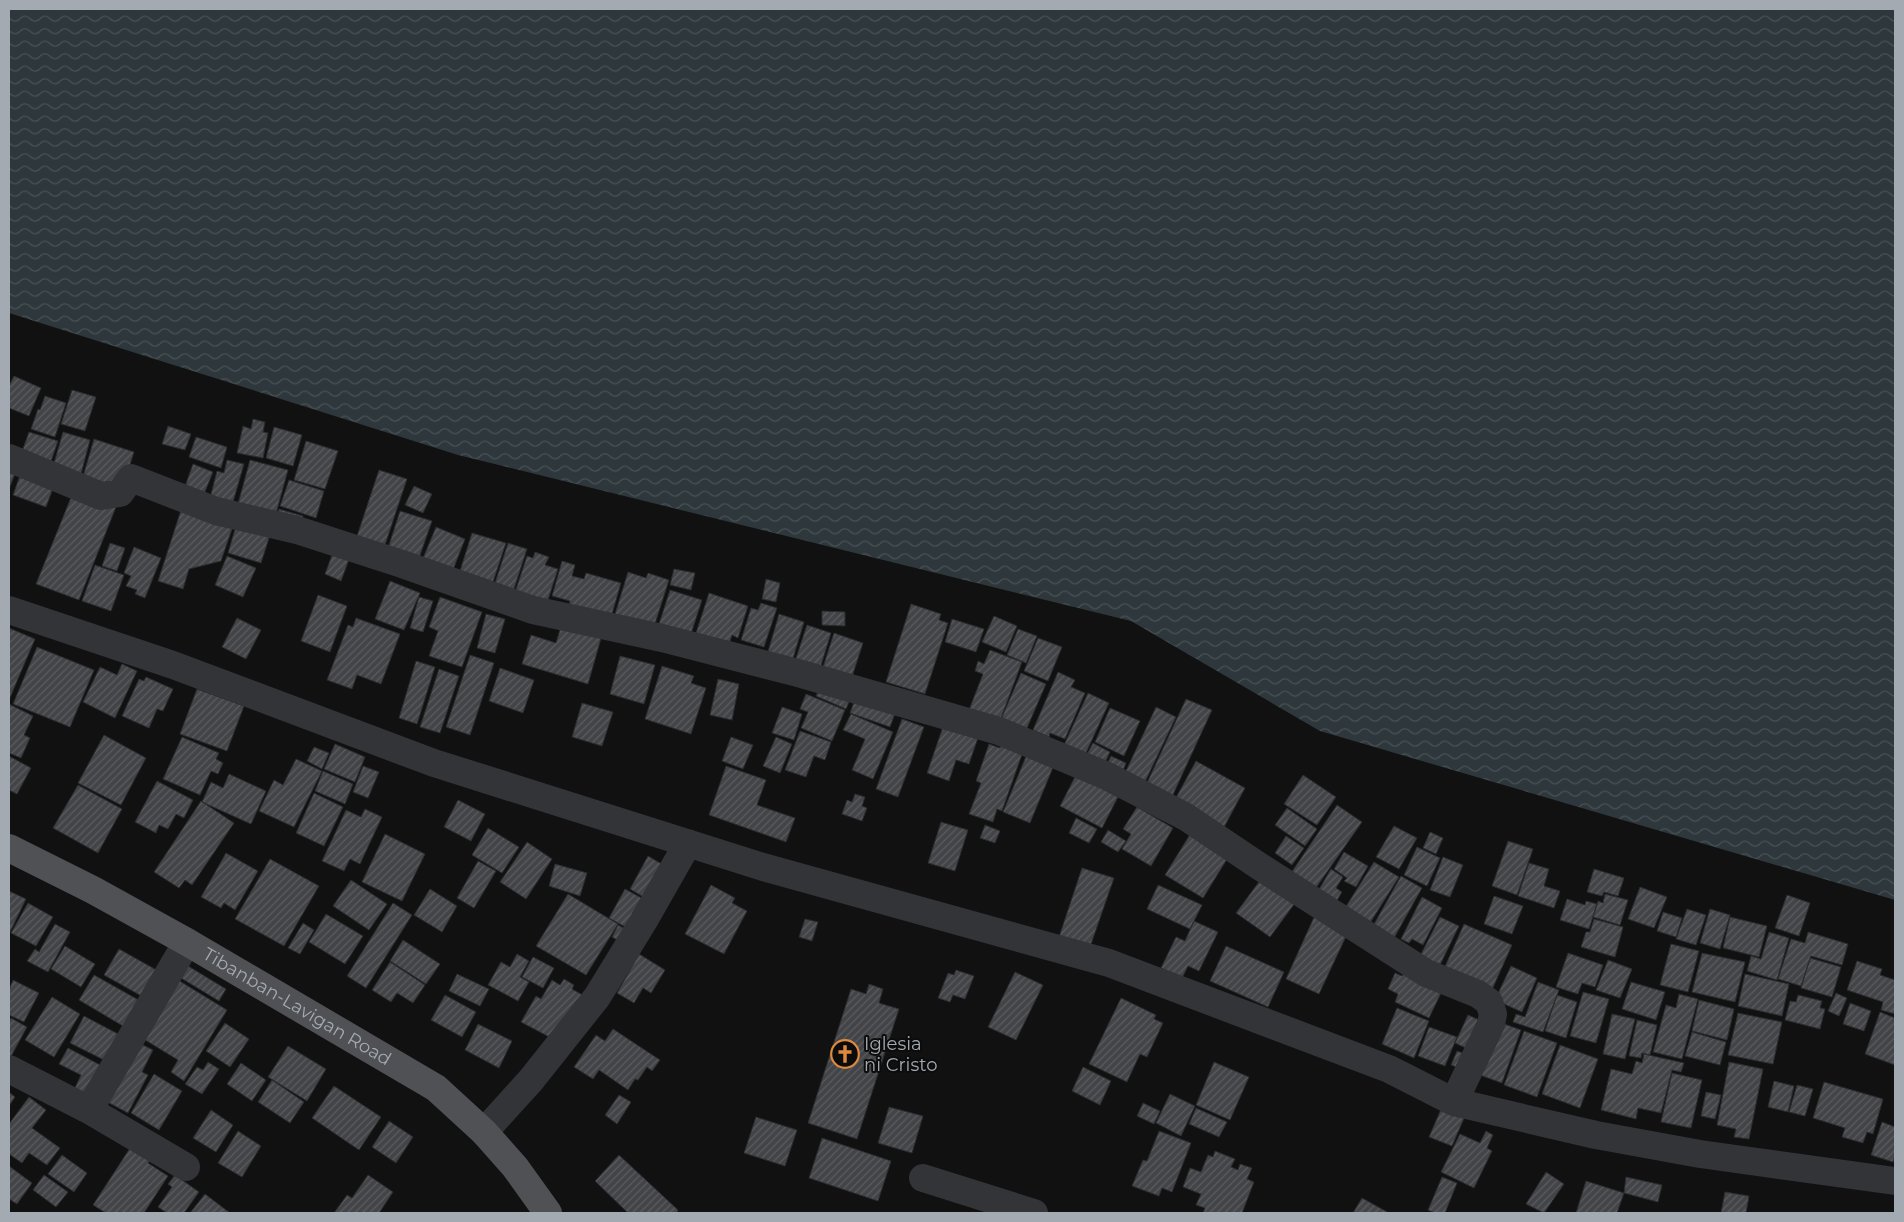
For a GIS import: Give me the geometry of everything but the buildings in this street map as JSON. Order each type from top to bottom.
[{"type":"main road","name":"Tibanban-Lavigan Road","points":[[9,848],[93,890],[187,942],[436,1088],[484,1132],[515,1167],[548,1213]]},
{"type":"street","points":[[9,458],[101,496],[120,493],[131,478],[216,511],[297,530],[402,564],[533,610],[662,638],[798,673],[999,731],[1107,776],[1186,816],[1259,866],[1426,973],[1478,994],[1489,1002],[1493,1014],[1491,1024],[1454,1102]]},
{"type":"street","points":[[9,610],[173,665],[434,763],[763,867],[1108,963],[1389,1069],[1454,1102],[1596,1135],[1700,1154],[1895,1181]]},
{"type":"street","points":[[484,1132],[531,1080],[597,997],[688,843]]},
{"type":"street","points":[[89,1110],[187,942]]},
{"type":"street","points":[[9,1069],[89,1110],[186,1167]]},
{"type":"street","points":[[923,1178],[1031,1213]]},
{"type":"water","points":[[9,9],[1895,9],[1895,900],[1320,731],[1131,621],[458,455],[9,313]]},
{"type":"place","name":"Iglesia ni Cristo","points":[[845,1054]]}]
